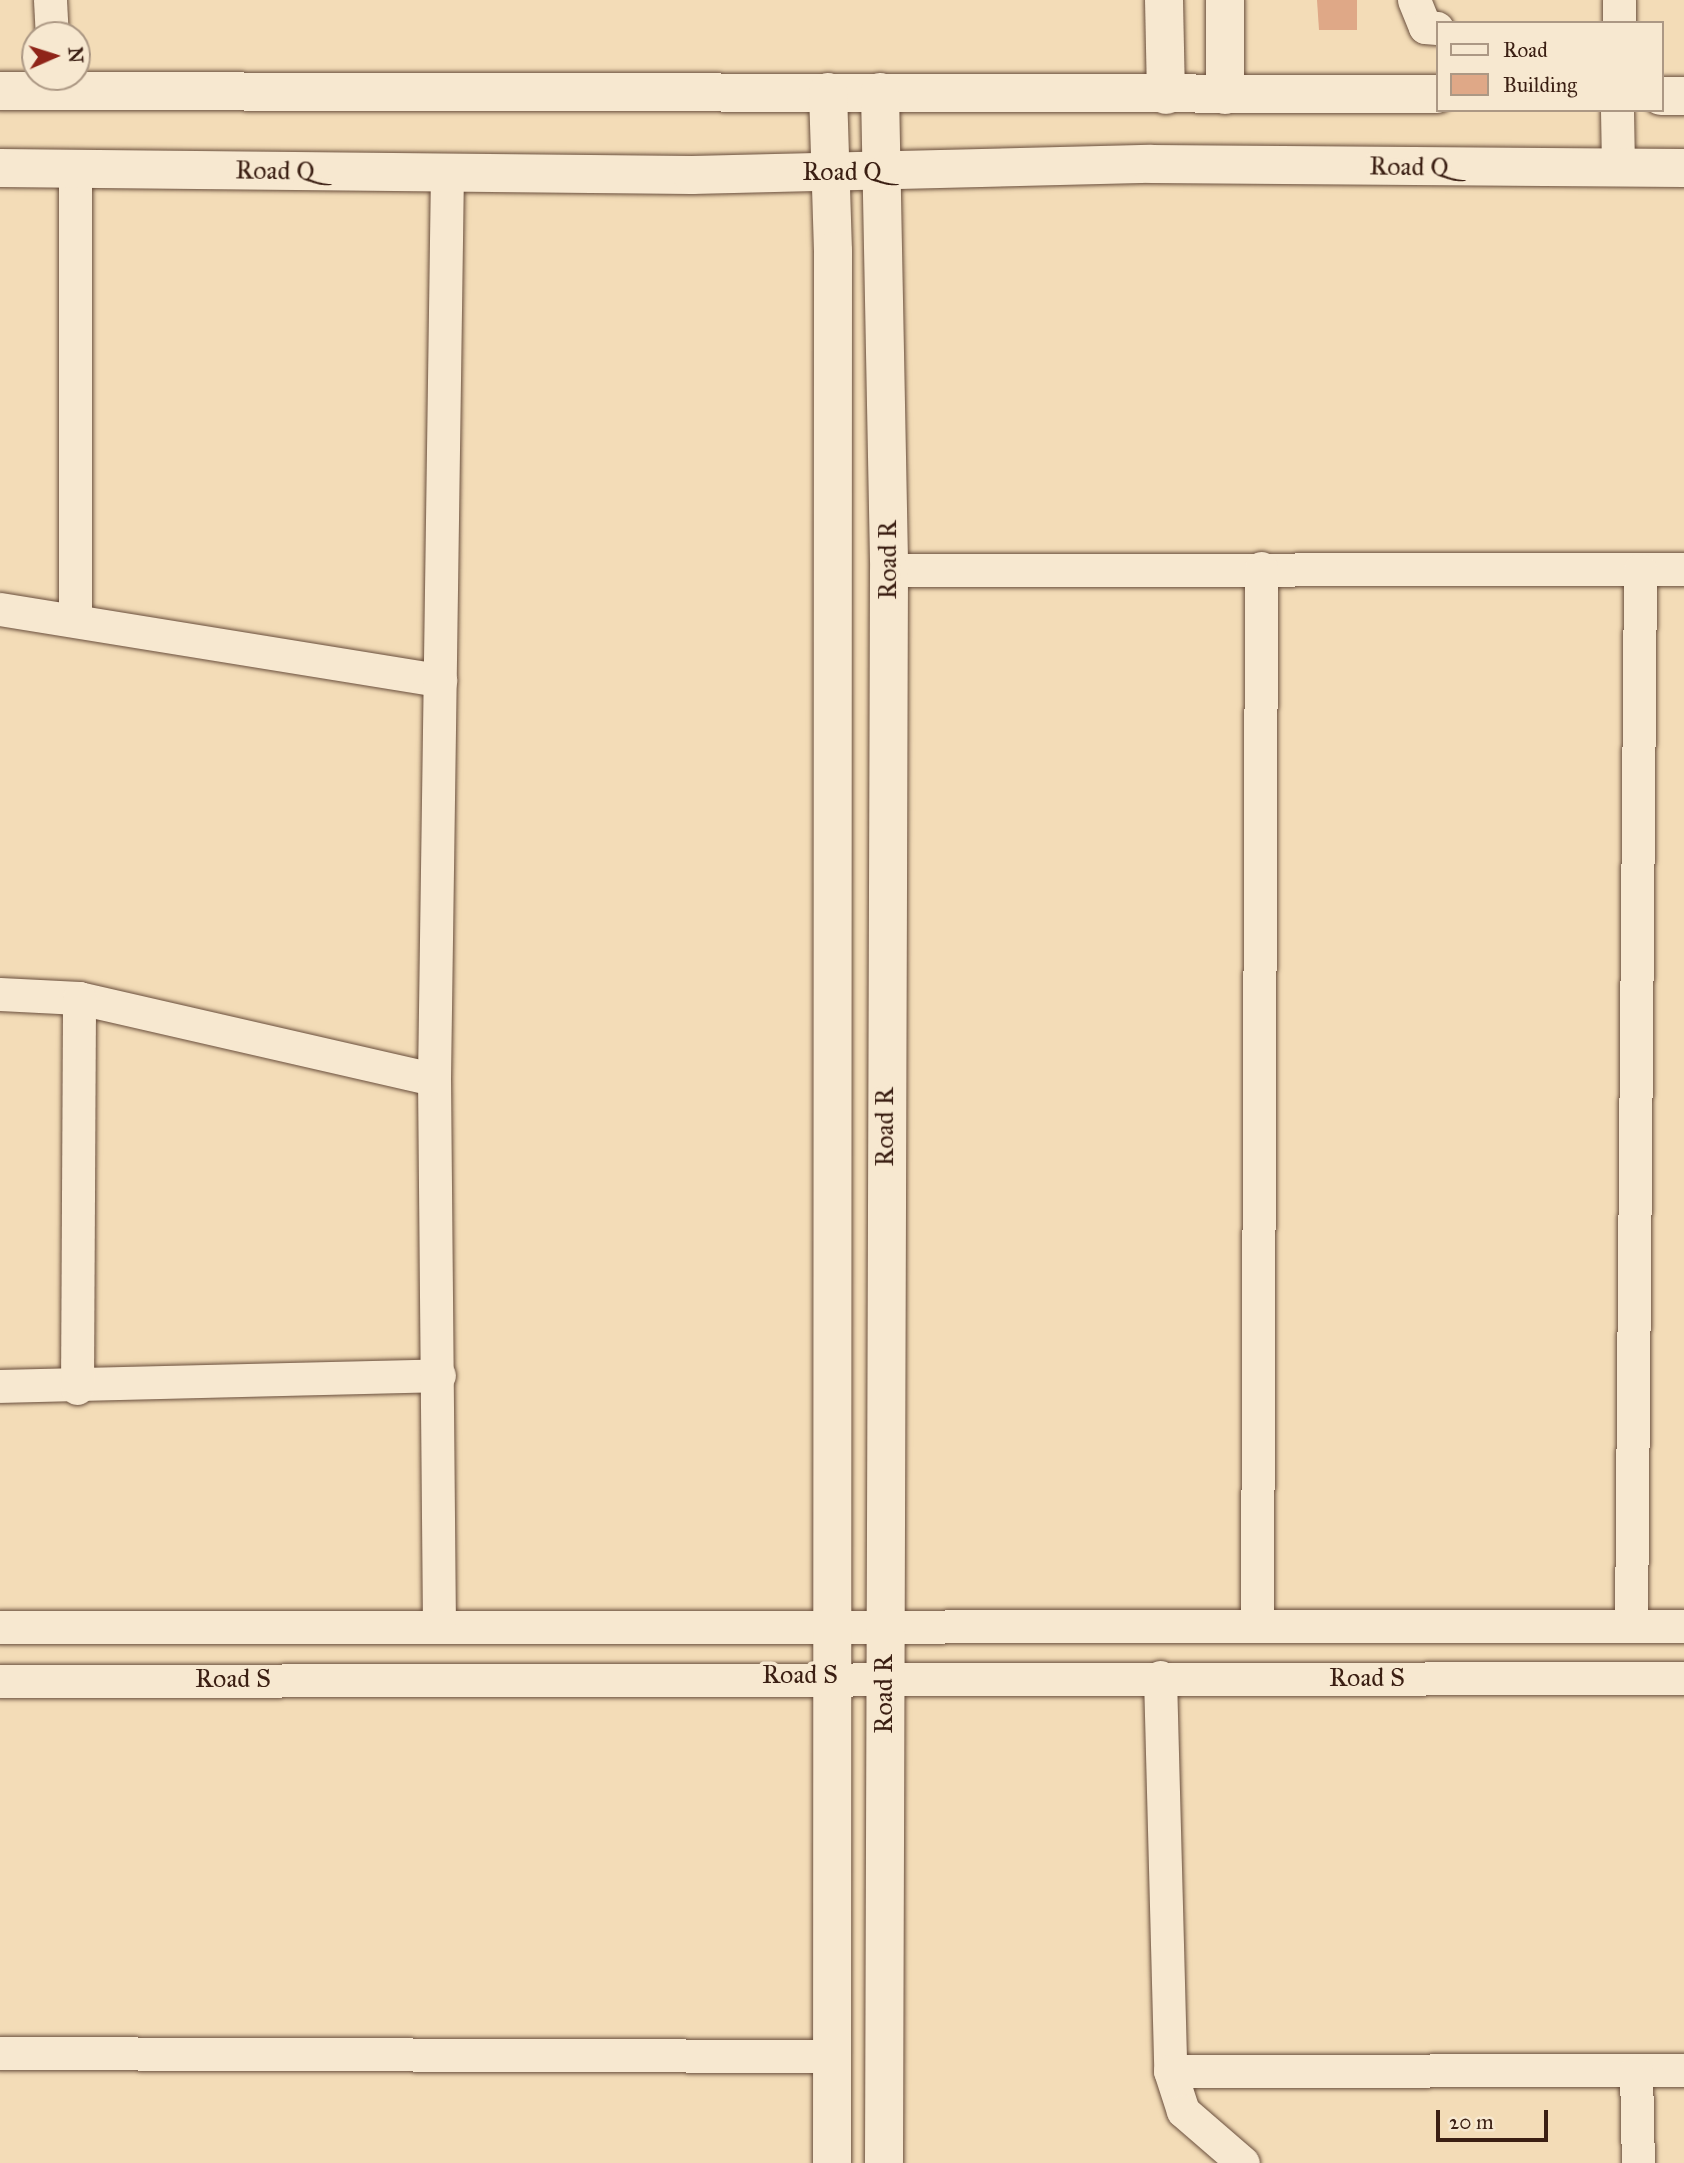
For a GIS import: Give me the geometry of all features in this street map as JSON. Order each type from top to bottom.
[{"type":"street","points":[[50,0],[51,21]]},
{"type":"street","points":[[1164,0],[1166,95]]},
{"type":"street","points":[[1225,0],[1225,95]]},
{"type":"street","points":[[1414,0],[1425,27],[1436,28]]},
{"type":"street","points":[[1619,0],[1619,21]]},
{"type":"street","points":[[91,84],[1166,95],[1436,94]]},
{"type":"street","points":[[0,91],[21,88]]},
{"type":"street","name":"Road R","points":[[828,92],[832,2163]]},
{"type":"street","name":"Road R","points":[[880,92],[889,570],[884,2163]]},
{"type":"street","points":[[1663,96],[1684,96]]},
{"type":"street","points":[[1617,112],[1618,169]]},
{"type":"street","name":"Road Q","points":[[0,168],[446,173],[829,170],[881,172],[1151,164],[1684,168]]},
{"type":"street","points":[[75,169],[75,616]]},
{"type":"street","points":[[439,1627],[439,1376],[434,1079],[446,173]]},
{"type":"street","points":[[1257,1626],[1261,568]]},
{"type":"street","points":[[889,570],[1684,569]]},
{"type":"street","points":[[1630,1626],[1640,570]]},
{"type":"street","points":[[0,609],[75,616],[440,680]]},
{"type":"street","points":[[0,993],[79,999],[434,1079]]},
{"type":"street","points":[[77,1388],[79,999]]},
{"type":"street","points":[[0,1386],[77,1388],[439,1376]]},
{"type":"street","name":"Road S","points":[[0,1627],[1684,1626]]},
{"type":"street","name":"Road S","points":[[0,1681],[832,1675],[1684,1678]]},
{"type":"street","points":[[1160,1677],[1170,2071],[1183,2112],[1243,2163]]},
{"type":"street","points":[[0,2053],[831,2056]]},
{"type":"street","points":[[1170,2071],[1684,2070]]},
{"type":"street","points":[[1636,2071],[1638,2163]]},
{"type":"building","points":[[1317,0],[1357,0],[1357,30],[1319,30]]}]
